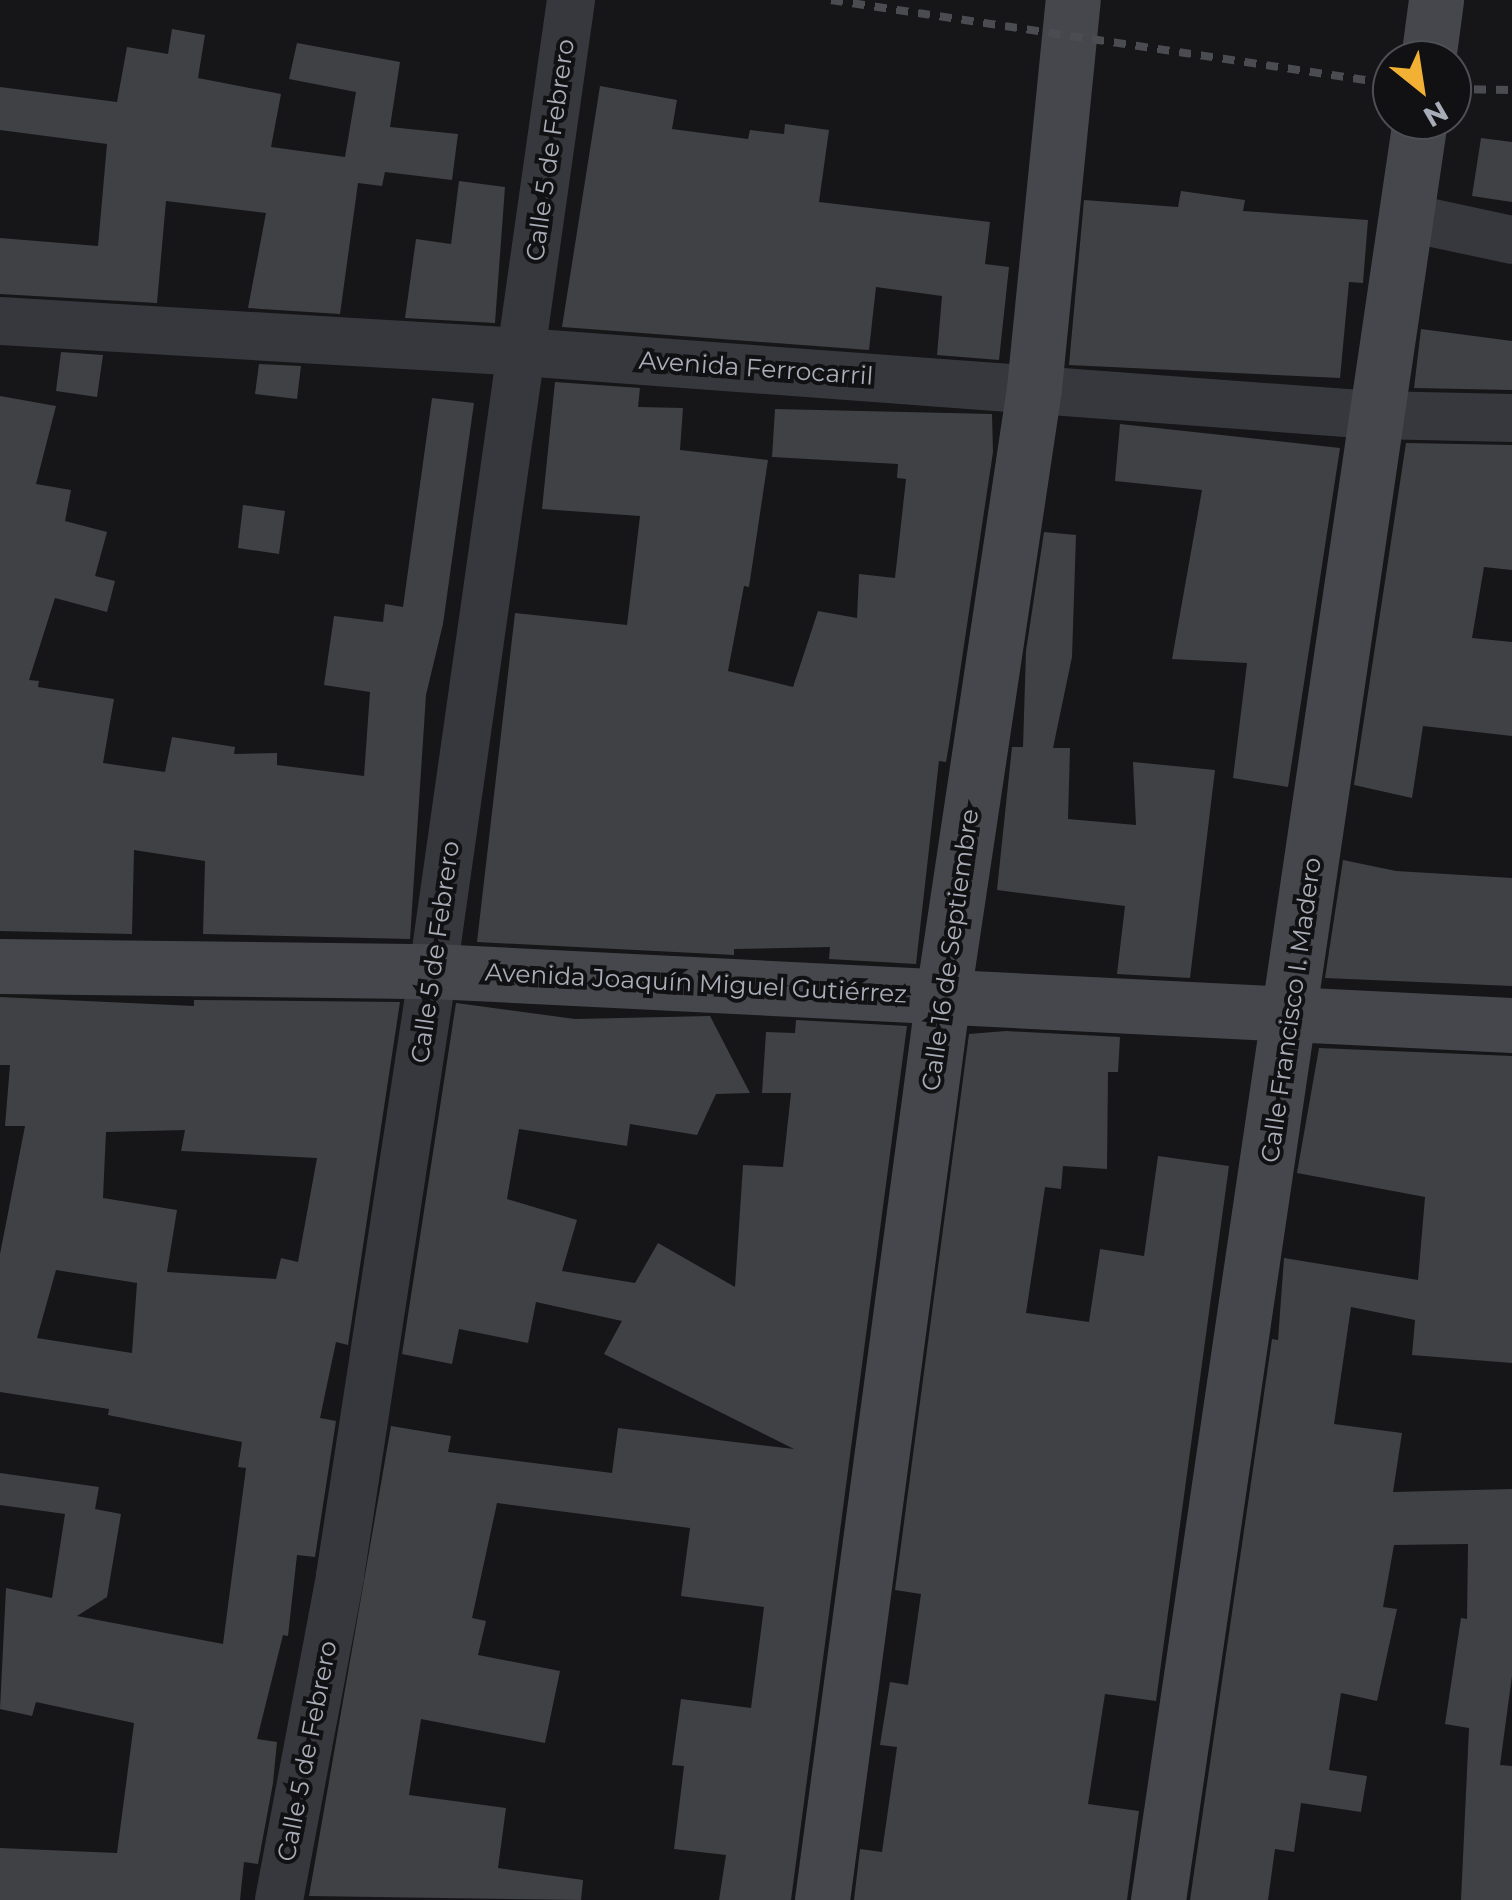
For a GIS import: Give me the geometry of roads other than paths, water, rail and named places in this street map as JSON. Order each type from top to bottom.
[{"type":"main road","name":"Calle 16 de Septiembre","points":[[822,1900],[943,995],[1034,388],[1073,0]]},
{"type":"main road","points":[[1431,40],[1436,0]]},
{"type":"main road","name":"Calle Francisco I. Madero","points":[[1158,1900],[1292,1012],[1374,415],[1417,140]]},
{"type":"main road","name":"Avenida Joaquín Miguel Gutiérrez","points":[[0,966],[433,971],[1512,1025]]},
{"type":"street","name":"Calle 5 de Febrero","points":[[280,1900],[340,1576],[433,971],[572,0]]},
{"type":"street","points":[[1406,218],[1512,240]]},
{"type":"street","name":"Avenida Ferrocarril","points":[[0,321],[522,352],[1374,415],[1512,418]]},
{"type":"railway","points":[[831,0],[1372,81]]},
{"type":"railway","points":[[1472,89],[1512,90]]}]
